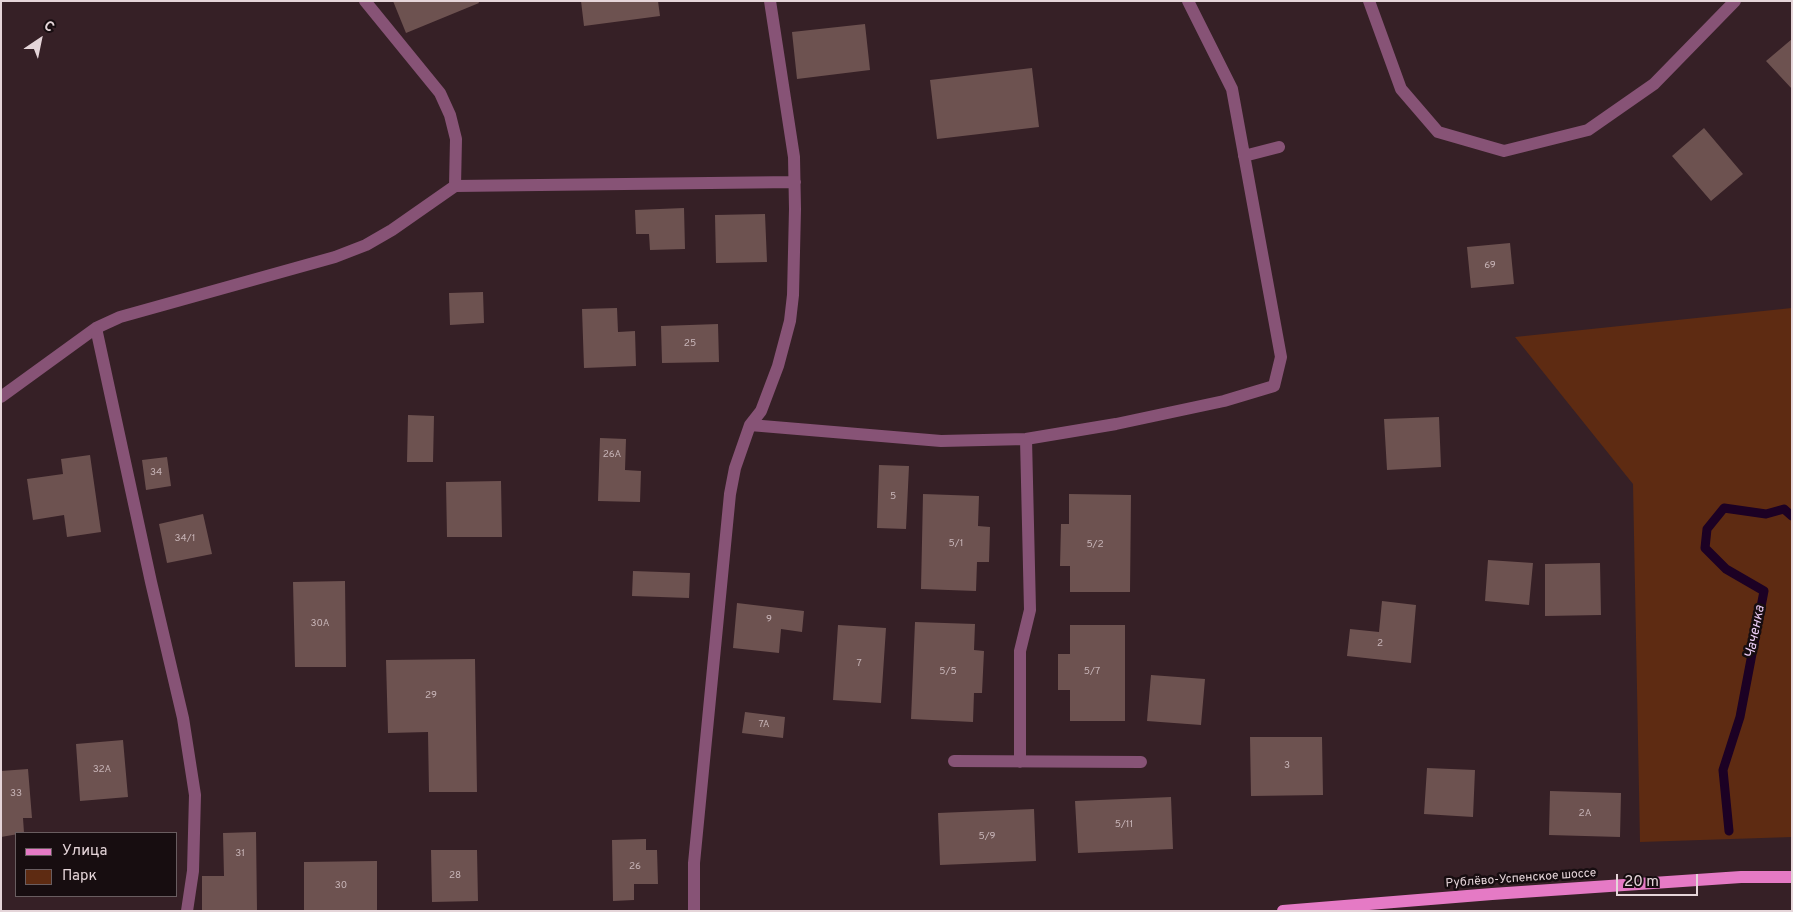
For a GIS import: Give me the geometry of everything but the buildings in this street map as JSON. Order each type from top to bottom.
[{"type":"main road","name":"Рублёво-Успенское шоссе","points":[[1283,911],[1512,893],[1742,878],[1792,877]]},
{"type":"street","points":[[365,1],[440,92],[450,115],[456,140],[455,186]]},
{"type":"street","points":[[694,911],[694,863],[730,494],[735,468],[750,425],[761,411],[771,388],[790,321],[793,295],[794,157],[770,1]]},
{"type":"street","points":[[750,425],[941,441],[1026,439],[1116,424],[1224,402],[1274,386],[1281,357],[1232,89],[1188,1]]},
{"type":"street","points":[[1369,1],[1401,89],[1438,132],[1504,151],[1588,130],[1654,84],[1735,1]]},
{"type":"street","points":[[1244,156],[1280,147]]},
{"type":"street","points":[[1,397],[96,328],[120,317],[334,256],[366,245],[392,230],[455,186],[795,182]]},
{"type":"street","points":[[96,328],[151,582],[183,718],[194,785],[193,870],[187,911]]},
{"type":"street","points":[[1020,762],[1020,651],[1030,610],[1026,439]]},
{"type":"street","points":[[954,761],[1141,762]]},
{"type":"green space","points":[[1792,308],[1792,837],[1640,842],[1633,484],[1515,337]]},
{"type":"waterway","name":"Чаченка","points":[[1729,831],[1723,770],[1740,717],[1764,591],[1726,569],[1705,548],[1707,529],[1724,508],[1766,514],[1784,509],[1792,516]]}]
